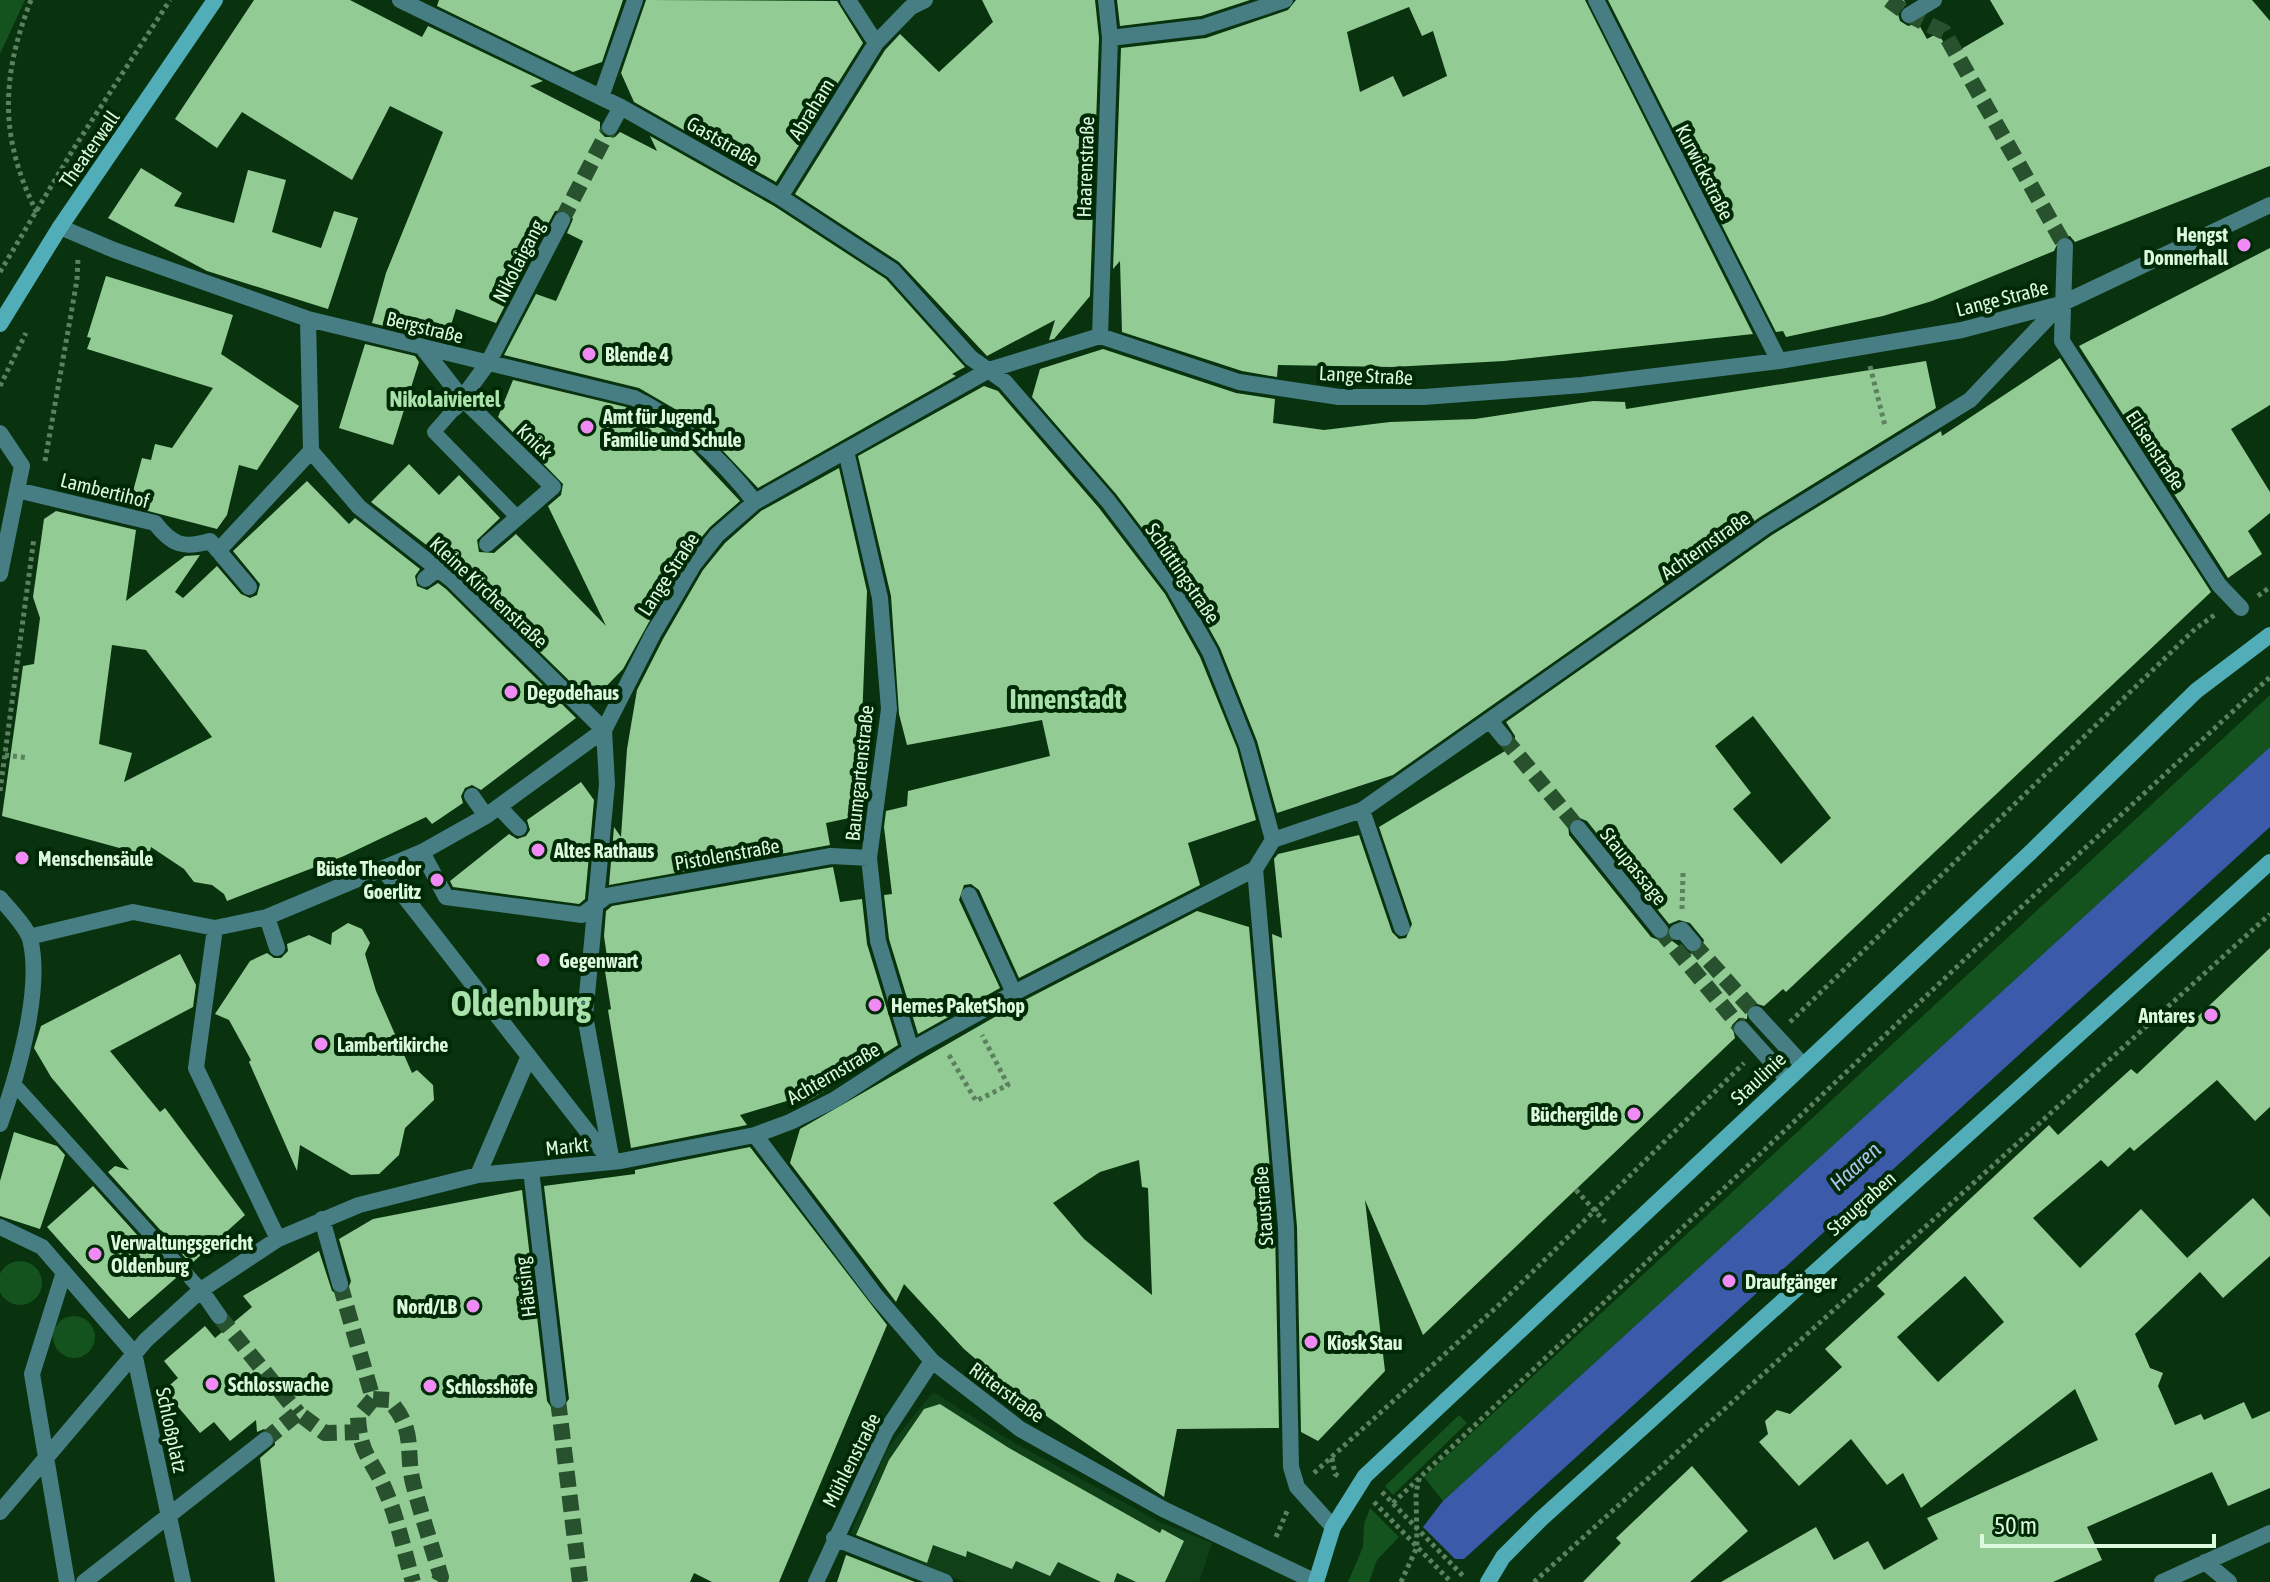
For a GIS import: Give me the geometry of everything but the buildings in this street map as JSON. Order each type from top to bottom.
[{"type":"street","name":"Theaterwall","points":[[0,324],[60,227],[215,0]]},
{"type":"street","name":"Gaststraße","points":[[400,0],[621,107],[780,197],[893,271],[971,358],[989,370]]},
{"type":"street","points":[[601,97],[635,0]]},
{"type":"street","points":[[848,0],[876,43]]},
{"type":"street","name":"Abraham","points":[[780,197],[876,43],[911,7],[925,0]]},
{"type":"street","name":"Haarenstraße","points":[[1100,336],[1110,38],[1106,0]]},
{"type":"street","points":[[1110,38],[1203,27],[1285,0]]},
{"type":"street","name":"Kurwickstraße","points":[[1596,0],[1779,361]]},
{"type":"street","points":[[1909,15],[1934,0]]},
{"type":"street","points":[[610,127],[621,107]]},
{"type":"street","name":"Lange Straße","points":[[604,730],[694,564],[717,535],[755,502],[989,370],[1100,336],[1239,382],[1339,397],[1424,397],[1566,386],[1779,361],[1962,330],[2061,304],[2270,205]]},
{"type":"street","name":"Nikolaigang","points":[[488,363],[562,220]]},
{"type":"street","name":"Bergstraße","points":[[60,227],[114,250],[308,319],[613,391],[656,409],[702,445],[755,502]]},
{"type":"street","name":"Elisenstraße","points":[[2065,246],[2062,341],[2219,585],[2241,608]]},
{"type":"street","name":"Achternstraße","points":[[1273,840],[1362,810],[1766,526],[1970,400],[2061,304]]},
{"type":"street","points":[[249,587],[218,551],[311,451],[308,319]]},
{"type":"street","name":"Knick","points":[[422,347],[458,402],[553,487],[487,544]]},
{"type":"street","points":[[458,402],[488,363]]},
{"type":"street","name":"Schüttingstraße","points":[[989,370],[1005,382],[1108,501],[1174,588],[1210,652],[1237,718],[1273,840]]},
{"type":"street","points":[[0,433],[22,466],[0,574]]},
{"type":"street","name":"Kleine Kirchenstraße","points":[[311,451],[359,507],[439,568],[604,730]]},
{"type":"street","name":"Baumgartenstraße","points":[[846,451],[880,598],[889,709],[869,858],[878,941],[911,1050]]},
{"type":"street","name":"Lambertihof","points":[[17,490],[155,523],[168,540],[180,546],[210,541],[218,551]]},
{"type":"street","points":[[425,579],[439,568]]},
{"type":"street","name":"Staulinie","points":[[1316,1582],[1333,1527],[1365,1476],[1786,1078],[2033,850],[2196,691],[2270,635]]},
{"type":"street","points":[[1491,722],[1504,738]]},
{"type":"street","points":[[29,937],[133,912],[215,928],[267,917],[422,852],[492,812],[604,730]]},
{"type":"street","name":"Markt","points":[[134,1353],[201,1290],[278,1239],[322,1219],[359,1205],[478,1175],[612,1162],[585,1016],[607,784],[604,730]]},
{"type":"street","points":[[472,796],[519,828]]},
{"type":"street","points":[[1362,810],[1402,928]]},
{"type":"street","name":"Staupassage","points":[[1578,828],[1673,931],[1693,943]]},
{"type":"street","points":[[1255,869],[1273,840]]},
{"type":"street","points":[[422,852],[446,897],[582,915],[595,905]]},
{"type":"street","name":"Pistolenstraße","points":[[595,905],[607,896],[831,856],[869,858]]},
{"type":"street","name":"Staugraben","points":[[1488,1582],[1503,1557],[1541,1519],[2270,862]]},
{"type":"street","points":[[383,869],[612,1162]]},
{"type":"street","name":"Achternstraße","points":[[612,1162],[755,1135],[834,1100],[911,1050],[973,1019],[1014,993],[1255,869]]},
{"type":"street","name":"Staustraße","points":[[1255,869],[1286,1227],[1291,1467],[1297,1487],[1333,1527]]},
{"type":"street","points":[[969,895],[1014,993]]},
{"type":"street","points":[[0,898],[29,937],[32,985],[14,1084],[0,1124]]},
{"type":"street","points":[[267,917],[277,948]]},
{"type":"street","points":[[215,928],[196,1068],[278,1239]]},
{"type":"street","points":[[1756,1014],[1802,1064]]},
{"type":"street","points":[[1742,1029],[1786,1078]]},
{"type":"street","points":[[478,1175],[529,1056]]},
{"type":"street","name":"Ritterstraße","points":[[755,1135],[876,1296],[932,1361],[1020,1429],[1163,1509],[1316,1582]]},
{"type":"street","name":"Häusing","points":[[531,1170],[558,1400]]},
{"type":"street","points":[[322,1219],[340,1284]]},
{"type":"street","name":"Schloßplatz","points":[[0,1227],[42,1247],[134,1353],[183,1582]]},
{"type":"street","points":[[64,1272],[32,1374],[67,1582]]},
{"type":"street","points":[[201,1290],[219,1316]]},
{"type":"street","points":[[0,1512],[134,1353]]},
{"type":"street","name":"Mühlenstraße","points":[[816,1582],[886,1431],[932,1361]]},
{"type":"street","name":"Schloßplatz","points":[[84,1582],[265,1440]]},
{"type":"street","points":[[2162,1582],[2270,1533]]},
{"type":"street","points":[[834,1538],[945,1582]]},
{"type":"street","points":[[2205,1562],[2229,1582]]},
{"type":"lane","points":[[458,402],[434,432],[518,518]]},
{"type":"lane","points":[[14,1084],[201,1290]]},
{"type":"path","points":[[0,113],[13,45],[31,0]]},
{"type":"path","points":[[0,272],[74,148],[170,0]]},
{"type":"path","points":[[6,157],[19,188],[37,213],[60,227]]},
{"type":"path","points":[[1865,346],[1893,450]]},
{"type":"path","points":[[1776,1035],[2195,629],[2226,606],[2241,608]]},
{"type":"path","points":[[1393,1503],[2270,677]]},
{"type":"path","points":[[5,755],[28,758]]},
{"type":"path","name":"Staupassage","points":[[1673,931],[1683,873]]},
{"type":"path","points":[[1534,1582],[2270,914]]},
{"type":"path","points":[[938,1037],[976,1101],[1008,1085],[973,1019]]},
{"type":"path","points":[[1332,1458],[1501,1303],[1759,1049]]},
{"type":"path","points":[[1576,1190],[1619,1236]]},
{"type":"path","points":[[1332,1458],[1340,1459]]},
{"type":"path","points":[[1332,1458],[1335,1474]]},
{"type":"path","points":[[1401,1582],[1417,1547],[1416,1493],[1421,1474]]},
{"type":"path","points":[[1381,1492],[1465,1578]]},
{"type":"path","points":[[1374,1503],[1451,1582]]},
{"type":"shaded area","points":[[0,0],[25,0],[0,54]]},
{"type":"shaded area","points":[[2270,695],[2270,747],[1443,1501],[1424,1477]]},
{"type":"shaded area","points":[[20,1261],[36,1267],[42,1283],[36,1299],[20,1305],[4,1299],[-2,1283],[4,1267]]},
{"type":"shaded area","points":[[74,1316],[89,1322],[95,1337],[89,1352],[74,1358],[59,1352],[53,1337],[59,1322]]},
{"type":"shaded area","points":[[933,1392],[1011,1441],[1160,1522],[1212,1543],[1199,1582],[964,1582],[851,1533],[888,1448]]},
{"type":"shaded area","points":[[1459,1415],[1467,1423],[1393,1495],[1385,1486]]},
{"type":"shaded area","points":[[1370,1508],[1399,1537],[1377,1560],[1369,1582],[1348,1582],[1363,1547],[1364,1524]]},
{"type":"water","name":"Haaren","points":[[2270,747],[2270,827],[1464,1559],[1455,1559],[1423,1527],[1443,1501]]},
{"type":"tunnel","points":[[1889,0],[1909,15],[1944,32],[2065,246]]},
{"type":"tunnel","points":[[562,220],[610,127]]},
{"type":"tunnel","points":[[1504,738],[1578,828]]},
{"type":"tunnel","points":[[1660,930],[1742,1029]]},
{"type":"tunnel","points":[[1693,943],[1756,1014]]},
{"type":"tunnel","points":[[340,1284],[373,1399]]},
{"type":"tunnel","points":[[219,1316],[298,1413]]},
{"type":"tunnel","points":[[373,1399],[389,1400],[404,1422],[414,1487],[441,1577],[438,1582]]},
{"type":"tunnel","points":[[373,1399],[358,1417],[361,1441],[390,1503],[413,1582]]},
{"type":"tunnel","points":[[558,1400],[580,1582]]},
{"type":"tunnel","points":[[265,1440],[298,1413],[325,1433],[359,1432]]},
{"type":"place","name":"Hengst Donnerhall","points":[[2244,245]]},
{"type":"place","name":"Blende 4","points":[[589,354]]},
{"type":"place","name":"Amt für Jugend. Familie und Schule","points":[[587,427]]},
{"type":"place","name":"Degodehaus","points":[[511,692]]},
{"type":"place","name":"Altes Rathaus","points":[[538,850]]},
{"type":"place","name":"Menschensäule","points":[[22,858]]},
{"type":"place","name":"Büste Theodor Goerlitz","points":[[437,880]]},
{"type":"place","name":"Gegenwart","points":[[543,960]]},
{"type":"place","name":"Hernes PaketShop","points":[[875,1005]]},
{"type":"place","name":"Antares","points":[[2211,1015]]},
{"type":"place","name":"Lambertikirche","points":[[321,1044]]},
{"type":"place","name":"Büchergilde","points":[[1634,1114]]},
{"type":"place","name":"Verwaltungsgericht Oldenburg","points":[[95,1254]]},
{"type":"place","name":"Draufgänger","points":[[1729,1281]]},
{"type":"place","name":"Nord/LB","points":[[473,1306]]},
{"type":"place","name":"Kiosk Stau","points":[[1311,1342]]},
{"type":"place","name":"Schlosswache","points":[[212,1384]]},
{"type":"place","name":"Schlosshöfe","points":[[430,1386]]},
{"type":"district","name":"Nikolaiviertel","points":[[445,399]]},
{"type":"district","name":"Innenstadt","points":[[1066,699]]},
{"type":"district","name":"Oldenburg","points":[[521,1003]]}]
